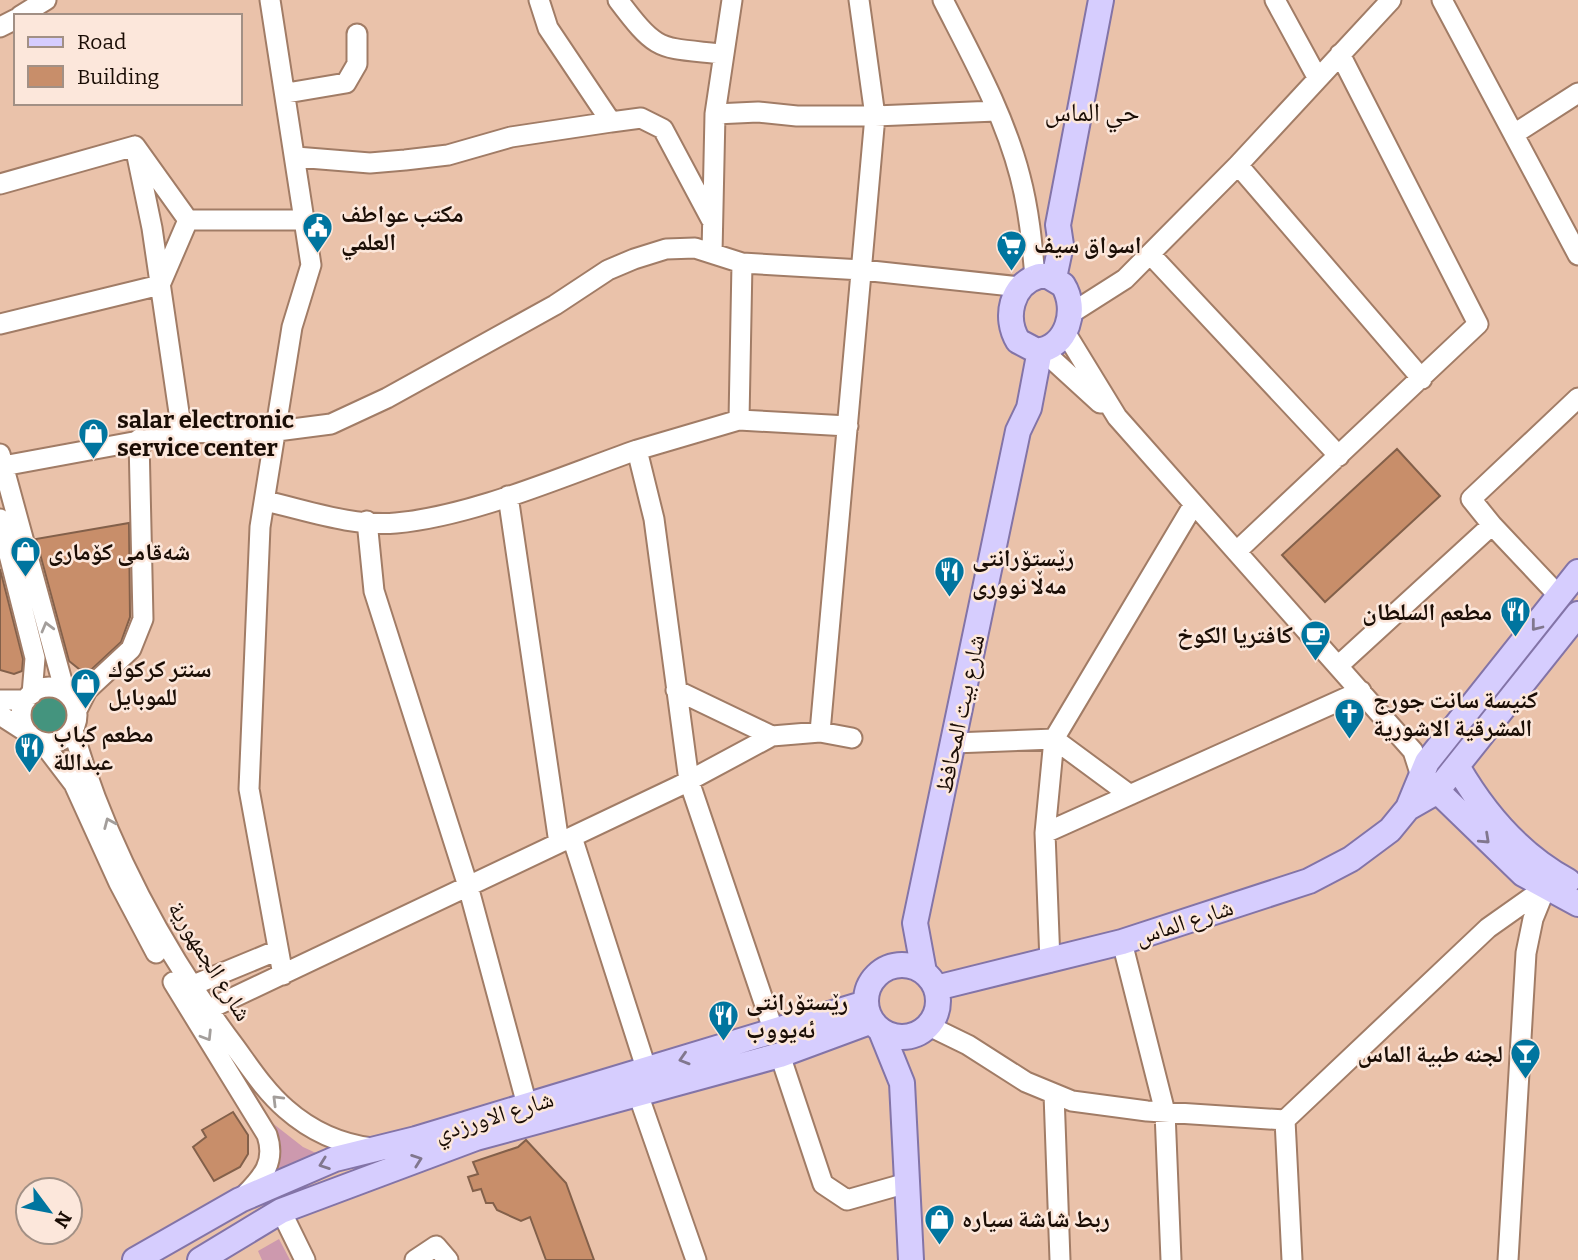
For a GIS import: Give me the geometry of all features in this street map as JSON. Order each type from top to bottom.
[{"type":"main road","name":"شارع بيت المحافظ","points":[[886,969],[915,923],[1020,423],[1016,408],[1034,348],[1014,334],[1011,316],[1013,303],[1037,279],[1060,245],[1058,225],[1101,0]]},
{"type":"main road","points":[[1034,348],[1054,345],[1067,323],[1067,292],[1037,279]]},
{"type":"main road","name":"شارع الماس","points":[[930,980],[1050,962],[1286,890],[1332,871],[1390,830],[1428,782],[1578,572]]},
{"type":"main road","name":"شارع الماس","points":[[1428,782],[1457,766],[1578,614]]},
{"type":"main road","points":[[1457,766],[1477,801],[1550,880],[1578,904]]},
{"type":"main road","points":[[1428,782],[1512,864],[1550,880],[1578,887]]},
{"type":"main road","name":"شارع بيت المحافظ","points":[[915,923],[930,980]]},
{"type":"main road","points":[[902,1083],[923,1031],[939,1004],[930,980],[905,965],[886,969],[871,983],[873,1018],[902,1083],[911,1260]]},
{"type":"main road","points":[[873,1018],[894,1037],[923,1031]]},
{"type":"main road","name":"شارع الاورزدي","points":[[135,1260],[240,1200],[335,1159],[380,1149],[647,1071],[777,1043],[873,1018]]},
{"type":"main road","name":"شارع الاورزدي","points":[[214,1256],[281,1211],[475,1138],[638,1094],[777,1043]]},
{"type":"main road","points":[[176,1237],[191,1260]]},
{"type":"street","points":[[270,0],[287,93],[311,265],[292,327],[260,527],[249,789],[283,975]]},
{"type":"street","points":[[539,0],[548,27],[611,122]]},
{"type":"street","points":[[618,0],[654,43],[666,48],[721,54]]},
{"type":"street","points":[[712,253],[715,114],[721,54],[732,0]]},
{"type":"street","points":[[820,732],[875,116],[859,0]]},
{"type":"street","points":[[76,710],[65,692],[2,460],[183,433],[277,431],[331,424],[352,417],[555,305],[608,270],[666,248],[695,248],[742,262],[1037,279],[1030,220],[1020,175],[964,36],[943,0]]},
{"type":"street","points":[[1275,0],[1317,77]]},
{"type":"street","points":[[1117,417],[1067,323],[1150,254],[1238,166],[1317,77],[1391,0]]},
{"type":"street","points":[[1442,0],[1578,256]]},
{"type":"street","points":[[287,93],[346,83],[357,64],[357,34]]},
{"type":"street","points":[[1237,551],[1478,324],[1340,54]]},
{"type":"street","points":[[1514,134],[1578,93]]},
{"type":"street","points":[[715,114],[758,112],[797,116],[875,116],[996,111]]},
{"type":"street","points":[[296,157],[370,163],[405,160],[448,155],[511,137],[641,118],[663,129],[712,222]]},
{"type":"street","points":[[0,184],[135,146]]},
{"type":"street","points":[[135,146],[188,220]]},
{"type":"street","points":[[135,146],[183,433]]},
{"type":"street","points":[[1238,166],[1422,379]]},
{"type":"street","points":[[188,220],[304,220]]},
{"type":"street","points":[[160,285],[188,220]]},
{"type":"street","points":[[1150,254],[1339,456]]},
{"type":"street","points":[[739,420],[742,262]]},
{"type":"street","points":[[0,324],[160,285]]},
{"type":"street","points":[[1034,348],[1117,417],[1413,751],[1428,782]]},
{"type":"street","points":[[1559,596],[1471,499],[1578,398]]},
{"type":"street","points":[[265,500],[342,519],[395,523],[508,495],[637,450],[739,420],[848,426]]},
{"type":"street","points":[[0,715],[35,738],[60,741],[74,730],[76,710],[87,690],[131,649],[143,620],[139,439]]},
{"type":"street","points":[[637,450],[654,519],[688,781],[823,1184],[847,1200],[907,1183]]},
{"type":"street","points":[[508,495],[565,840],[647,1071]]},
{"type":"street","points":[[1050,962],[1045,833],[1054,739],[1194,503]]},
{"type":"street","points":[[0,519],[36,659],[29,697],[22,717],[35,738]]},
{"type":"street","points":[[367,521],[374,591],[468,886],[527,1105]]},
{"type":"street","points":[[1338,666],[1492,525]]},
{"type":"street","points":[[0,700],[29,697],[49,688],[65,692]]},
{"type":"street","points":[[677,690],[772,736]]},
{"type":"street","points":[[1045,833],[1361,691]]},
{"type":"street","name":"شارع الجمهورية","points":[[74,730],[91,782],[123,856],[160,933],[207,1010],[269,1093],[292,1114],[337,1140],[380,1149]]},
{"type":"street","points":[[207,1010],[688,781],[772,736],[820,732],[852,738]]},
{"type":"street","name":"شارع الجمهورية","points":[[35,738],[74,784],[144,931],[267,1135],[271,1154],[265,1172],[240,1200]]},
{"type":"street","points":[[954,743],[1054,739],[1130,795]]},
{"type":"street","points":[[923,1031],[968,1045],[1026,1082],[1072,1101],[1165,1112],[1285,1120],[1488,928],[1550,880]]},
{"type":"street","points":[[1508,1260],[1526,953],[1533,919],[1550,880]]},
{"type":"street","points":[[1122,942],[1165,1112],[1171,1260]]},
{"type":"street","points":[[191,986],[278,950]]},
{"type":"street","points":[[638,1094],[696,1260]]},
{"type":"street","points":[[1054,1094],[1060,1260]]},
{"type":"street","points":[[1285,1120],[1292,1260]]},
{"type":"street","points":[[281,1211],[305,1260]]},
{"type":"street","points":[[415,1260],[436,1246],[448,1260]]},
{"type":"shaded area","points":[[257,1111],[303,1147],[329,1159],[274,1174]]},
{"type":"shaded area","points":[[279,1239],[290,1260],[262,1260],[258,1251]]},
{"type":"water","points":[[50,695],[65,701],[71,716],[65,731],[50,737],[35,731],[29,716],[35,701]]},
{"type":"building","points":[[1397,449],[1440,496],[1325,602],[1282,555]]},
{"type":"building","points":[[129,523],[130,617],[121,642],[92,669],[79,669],[69,661],[36,539]]},
{"type":"building","points":[[0,569],[23,659],[22,671],[14,674],[0,670]]},
{"type":"building","points":[[233,1112],[248,1135],[248,1154],[240,1167],[214,1181],[193,1147],[206,1137],[202,1130]]},
{"type":"building","points":[[526,1140],[566,1183],[594,1260],[546,1260],[530,1217],[521,1221],[497,1210],[493,1203],[486,1203],[481,1189],[473,1191],[468,1177],[478,1174],[473,1162],[518,1147]]},
{"type":"place","name":"مكتب عواطف العلمي","points":[[318,255]]},
{"type":"place","name":"اسواق سيف","points":[[1011,272]]},
{"type":"place","name":"salar electronic service center","points":[[94,461]]},
{"type":"place","name":"شەقامی کۆماری","points":[[25,579]]},
{"type":"place","name":"رێستۆرانتی مەڵا نووری","points":[[949,599]]},
{"type":"place","name":"مطعم السلطان","points":[[1515,639]]},
{"type":"place","name":"كافتريا الكوخ","points":[[1316,662]]},
{"type":"place","name":"سنتر كركوك للموبايل","points":[[85,710]]},
{"type":"place","name":"كنيسة سانت جورج المشرقية الاشورية","points":[[1350,741]]},
{"type":"place","name":"مطعم كباب عبداللة","points":[[30,775]]},
{"type":"place","name":"رێستۆرانتی ئەیووب","points":[[723,1043]]},
{"type":"place","name":"لجنه طبية الماس","points":[[1526,1081]]},
{"type":"place","name":"ربط شاشة سياره","points":[[939,1246]]},
{"type":"district","name":"حي الماس","points":[[1092,112]]}]
